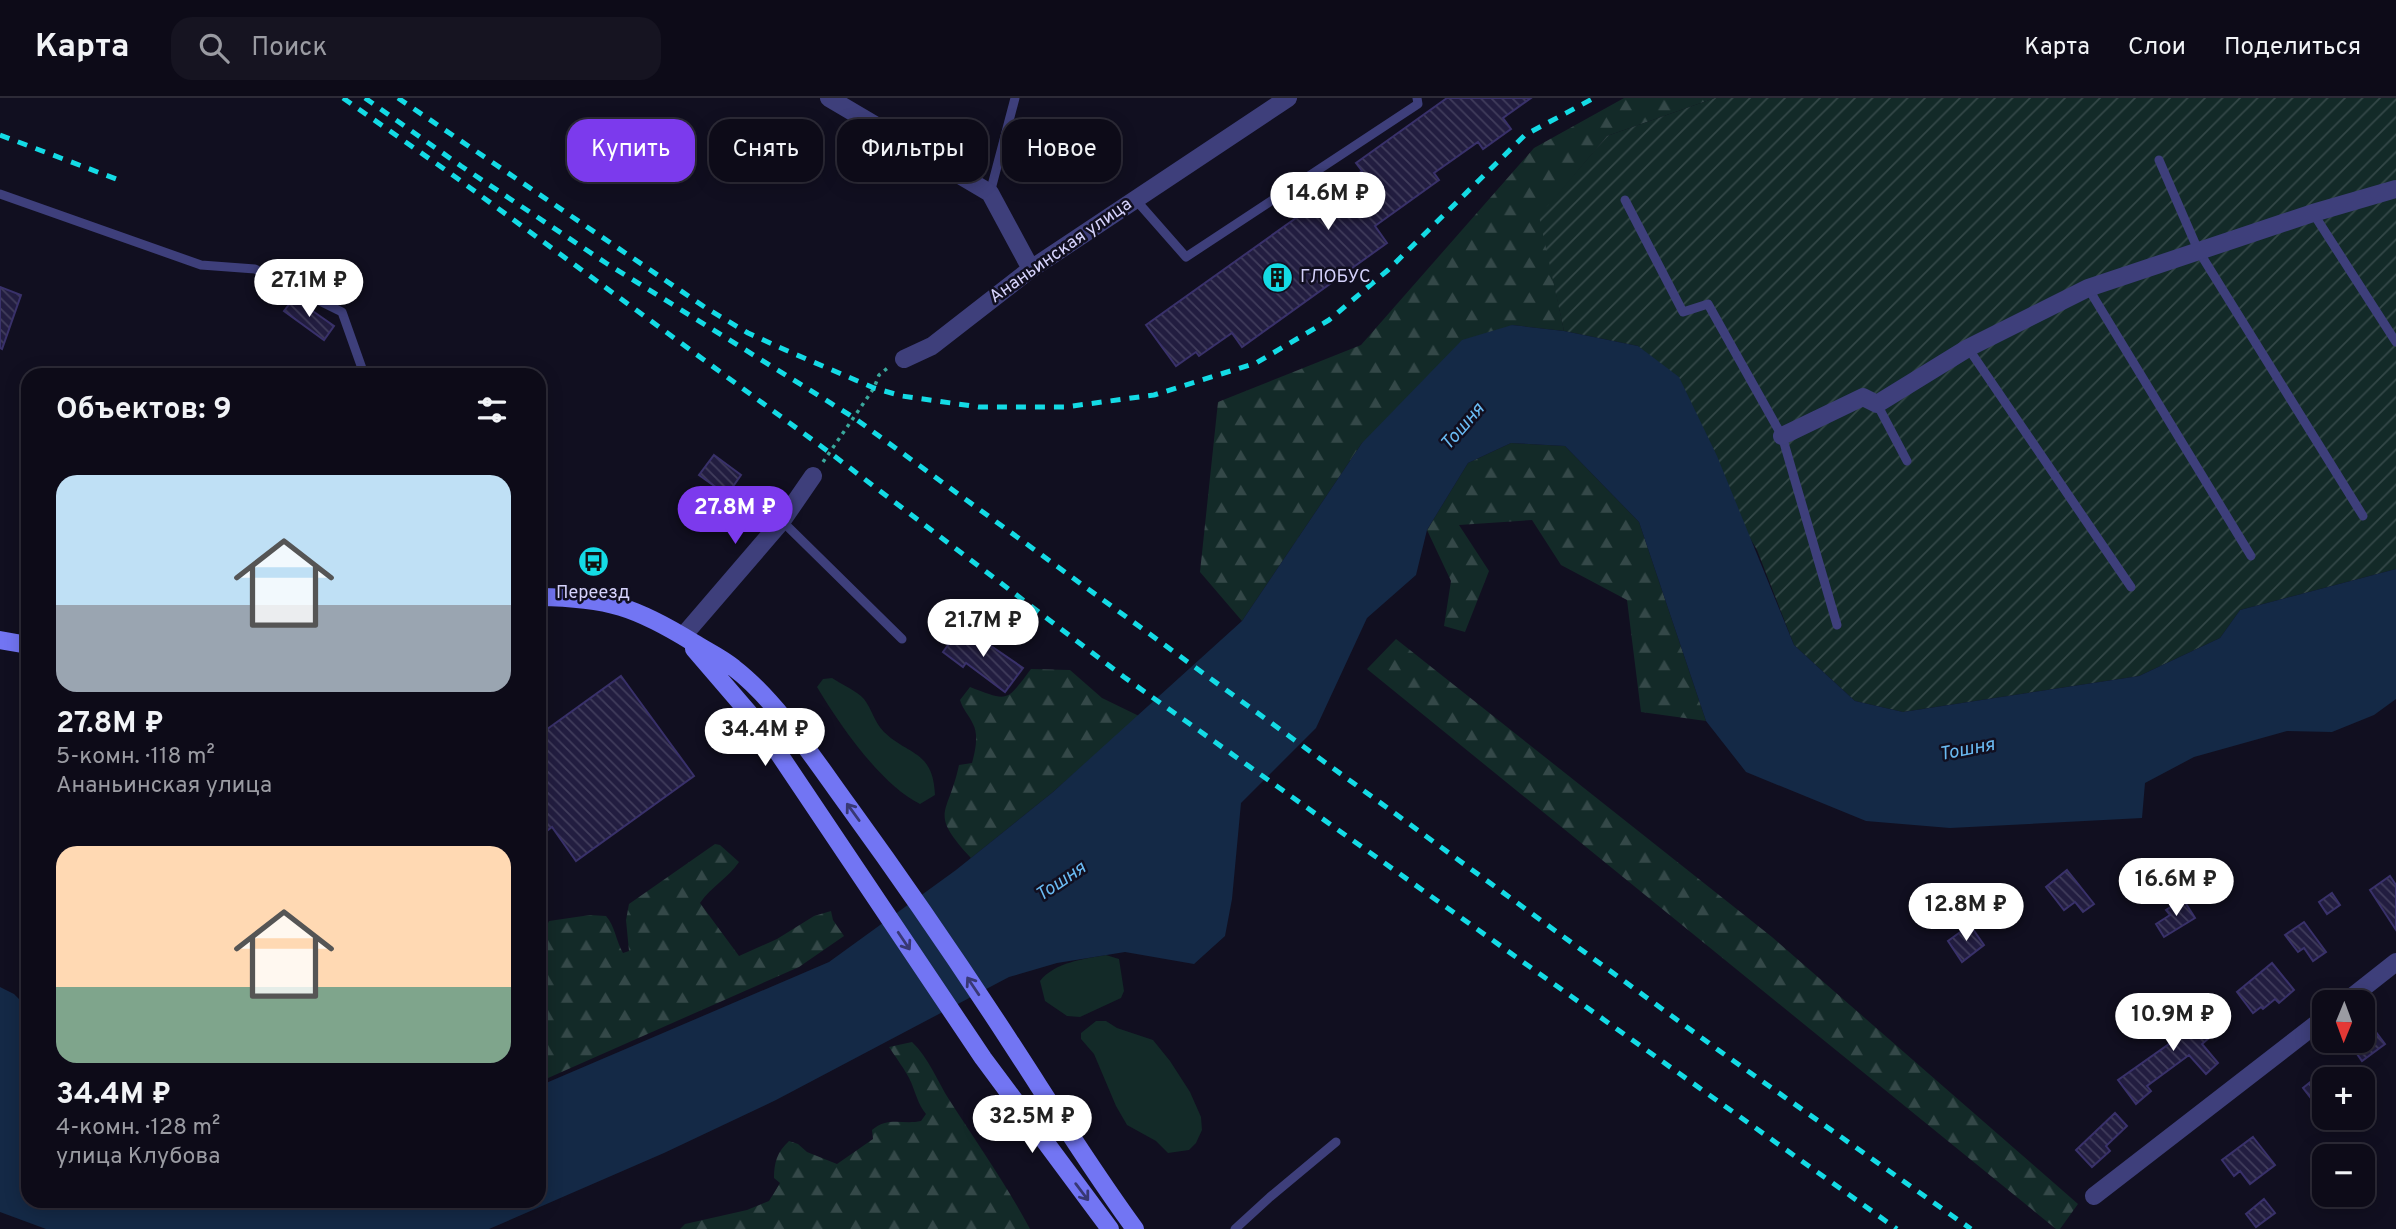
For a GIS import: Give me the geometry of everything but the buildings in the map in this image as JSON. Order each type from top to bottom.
[{"type":"main road","points":[[546,597],[590,599],[616,604],[660,621],[734,667],[764,698],[796,735],[893,867],[1096,1176],[1135,1229]]},
{"type":"main road","points":[[683,636],[749,713],[775,748],[983,1058],[1110,1229]]},
{"type":"main road","points":[[0,640],[21,644]]},
{"type":"street","points":[[829,98],[990,193],[1031,269]]},
{"type":"street","name":"Ананьинская улица","points":[[905,359],[932,346],[1031,269],[1288,98]]},
{"type":"street","points":[[1782,436],[1863,397],[1877,404],[1968,348],[2088,288],[2313,213],[2396,189]]},
{"type":"street","points":[[683,636],[782,521],[813,476]]},
{"type":"street","points":[[2360,990],[2396,962]]},
{"type":"street","points":[[2094,1196],[2312,1027]]},
{"type":"lane","points":[[990,193],[1015,98]]},
{"type":"lane","points":[[1135,199],[1186,257],[1418,104],[1417,98]]},
{"type":"lane","points":[[2159,160],[2199,250],[2363,516]]},
{"type":"lane","points":[[0,194],[201,265],[255,269],[268,275],[342,312],[362,368]]},
{"type":"lane","points":[[1625,200],[1683,312],[1709,304],[1782,436],[1837,625]]},
{"type":"lane","points":[[2313,213],[2396,342]]},
{"type":"lane","points":[[2088,288],[2251,556]]},
{"type":"lane","points":[[1968,348],[2131,587]]},
{"type":"lane","points":[[1877,404],[1907,461]]},
{"type":"lane","points":[[782,521],[902,639]]},
{"type":"lane","points":[[1235,1229],[1336,1142]]},
{"type":"path","points":[[813,476],[874,388],[879,375],[905,359]]},
{"type":"green space","points":[[1624,98],[1715,98],[1607,136],[1540,216],[1564,331],[1512,325],[1362,443],[1242,621],[1200,572],[1218,402],[1361,345],[1534,148]]},
{"type":"green space","points":[[1715,98],[2396,98],[2396,569],[2240,610],[2220,638],[2139,676],[1903,712],[1855,701],[1794,645],[1757,550],[1638,346],[1564,331],[1539,216],[1607,136]]},
{"type":"green space","points":[[1511,443],[1565,446],[1639,522],[1706,721],[1641,712],[1627,600],[1561,565],[1532,520],[1459,525],[1489,571],[1465,632],[1444,626],[1451,581],[1427,530],[1468,463]]},
{"type":"green space","points":[[1396,639],[1772,937],[2078,1204],[2060,1229],[2056,1229],[1367,669]]},
{"type":"green space","points":[[1031,669],[1070,670],[1102,698],[1139,716],[1053,792],[971,858],[945,822],[945,813],[959,765],[972,763],[975,749],[975,728],[960,700],[970,687],[1000,697],[1006,696]]},
{"type":"green space","points":[[832,678],[861,696],[884,732],[925,762],[930,770],[935,795],[920,804],[905,795],[876,768],[849,735],[817,687],[823,679]]},
{"type":"green space","points":[[715,844],[720,845],[739,862],[700,903],[739,956],[777,939],[814,916],[831,911],[833,920],[844,936],[799,967],[546,1079],[546,928],[549,921],[590,915],[606,916],[623,953],[629,951],[626,920],[629,904]]},
{"type":"green space","points":[[1106,955],[1119,959],[1124,991],[1121,998],[1080,1017],[1067,1016],[1045,1001],[1040,981],[1046,975],[1070,962]]},
{"type":"green space","points":[[1096,1021],[1106,1021],[1117,1028],[1153,1040],[1170,1061],[1190,1092],[1201,1117],[1202,1130],[1189,1150],[1168,1153],[1156,1141],[1127,1125],[1094,1054],[1081,1039],[1081,1033]]},
{"type":"green space","points":[[912,1042],[928,1062],[1030,1229],[680,1229],[685,1224],[747,1210],[769,1201],[780,1183],[774,1178],[777,1158],[789,1141],[798,1144],[807,1152],[837,1164],[873,1139],[872,1130],[878,1126],[890,1122],[921,1121],[926,1114],[889,1047]]},
{"type":"water","name":"Тошня","points":[[1512,325],[1564,331],[1638,346],[1679,377],[1717,456],[1794,645],[1855,701],[1903,712],[2139,676],[2220,638],[2240,610],[2396,569],[2396,699],[2374,715],[2332,732],[2287,731],[2194,757],[2145,783],[2142,818],[1950,828],[1866,821],[1746,772],[1706,721],[1639,522],[1565,446],[1511,443],[1468,463],[1427,530],[1416,575],[1367,618],[1316,728],[1241,803],[1232,899],[1225,936],[1194,964],[1125,952],[1057,963],[1009,977],[776,1100],[546,1204],[546,1083],[829,962],[956,870],[1053,792],[1242,621],[1362,443],[1462,340]]},
{"type":"water","points":[[0,987],[21,1001],[21,1208],[537,1208],[489,1229],[46,1229],[0,1212]]},
{"type":"railway","points":[[343,98],[454,176],[829,452],[1124,677],[1897,1229]]},
{"type":"railway","points":[[365,98],[606,263],[853,417],[1721,1052],[1971,1229]]},
{"type":"railway","points":[[398,98],[706,308],[748,333],[874,388],[902,396],[979,407],[1065,407],[1154,395],[1256,363],[1329,320],[1388,270],[1525,135],[1594,98]]},
{"type":"railway","points":[[0,135],[124,182]]},
{"type":"place","name":"ГЛОБУС","points":[[1277,277]]},
{"type":"place","name":"Переезд","points":[[593,562]]}]
